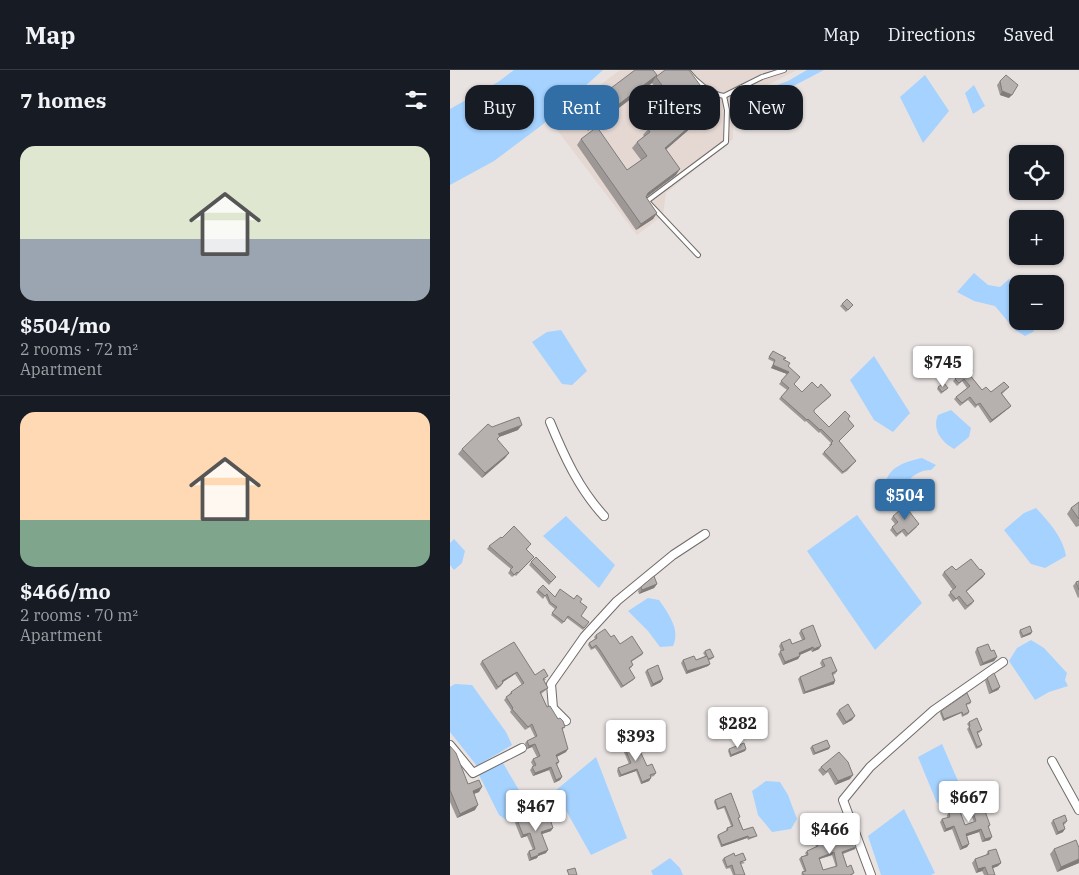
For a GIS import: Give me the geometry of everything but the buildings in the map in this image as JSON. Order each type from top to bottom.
[{"type":"street","points":[[550,422],[573,472],[594,505],[604,516]]},
{"type":"street","points":[[566,721],[553,708],[551,684],[584,637],[616,600],[673,555],[705,534]]},
{"type":"street","points":[[871,875],[844,800],[870,767],[934,710],[1003,662]]},
{"type":"street","points":[[450,745],[473,772],[522,748]]},
{"type":"street","points":[[1052,761],[1079,810]]},
{"type":"lane","points":[[687,70],[691,76],[716,95],[724,96],[762,77],[784,70]]},
{"type":"lane","points":[[698,255],[648,201],[726,142],[727,110],[724,96]]},
{"type":"shaded area","points":[[620,70],[797,70],[768,85],[730,85],[730,130],[733,130],[733,139],[666,193],[663,215],[637,235],[557,130],[619,130],[619,85],[600,85]]},
{"type":"water","points":[[514,70],[603,70],[586,85],[544,85],[544,123],[494,161],[450,185],[450,109],[465,101],[465,130],[534,130],[534,85],[493,85]]},
{"type":"water","points":[[807,70],[824,70],[795,85],[777,85]]},
{"type":"water","points":[[925,75],[949,111],[923,143],[900,97]]},
{"type":"water","points":[[974,85],[985,106],[973,114],[965,93]]},
{"type":"water","points":[[974,273],[988,285],[1000,287],[1009,279],[1009,323],[995,306],[974,301],[957,292]]},
{"type":"water","points":[[561,330],[587,371],[572,385],[562,384],[532,342],[547,332]]},
{"type":"water","points":[[1015,330],[1034,330],[1025,336]]},
{"type":"water","points":[[874,356],[910,413],[893,432],[874,420],[850,380]]},
{"type":"water","points":[[951,410],[971,428],[969,437],[954,449],[945,443],[939,435],[936,425],[938,415]]},
{"type":"water","points":[[922,458],[936,465],[931,470],[913,476],[901,489],[891,496],[886,493],[887,478],[895,468]]},
{"type":"water","points":[[1036,508],[1059,536],[1066,556],[1045,568],[1031,564],[1004,530],[1024,513]]},
{"type":"water","points":[[857,515],[922,603],[875,650],[807,551]]},
{"type":"water","points":[[566,516],[615,565],[599,588],[543,536]]},
{"type":"water","points":[[454,539],[465,551],[462,563],[454,570],[450,565],[450,543]]},
{"type":"water","points":[[648,598],[659,600],[669,616],[675,634],[673,646],[660,647],[648,631],[628,611]]},
{"type":"water","points":[[1031,640],[1044,648],[1067,673],[1065,680],[1068,686],[1049,692],[1035,700],[1009,661],[1017,648]]},
{"type":"water","points":[[455,684],[472,685],[506,732],[512,745],[477,766],[450,732],[450,687]]},
{"type":"water","points":[[942,744],[964,795],[937,803],[918,757]]},
{"type":"water","points":[[596,757],[627,838],[591,855],[555,791]]},
{"type":"water","points":[[499,763],[503,763],[520,792],[526,808],[520,815],[508,821],[499,815],[479,775]]},
{"type":"water","points":[[766,781],[780,782],[788,795],[797,819],[791,829],[772,832],[758,815],[752,791]]},
{"type":"water","points":[[904,809],[935,873],[931,875],[881,875],[868,836]]},
{"type":"water","points":[[670,858],[680,868],[683,875],[653,875],[651,871]]}]
